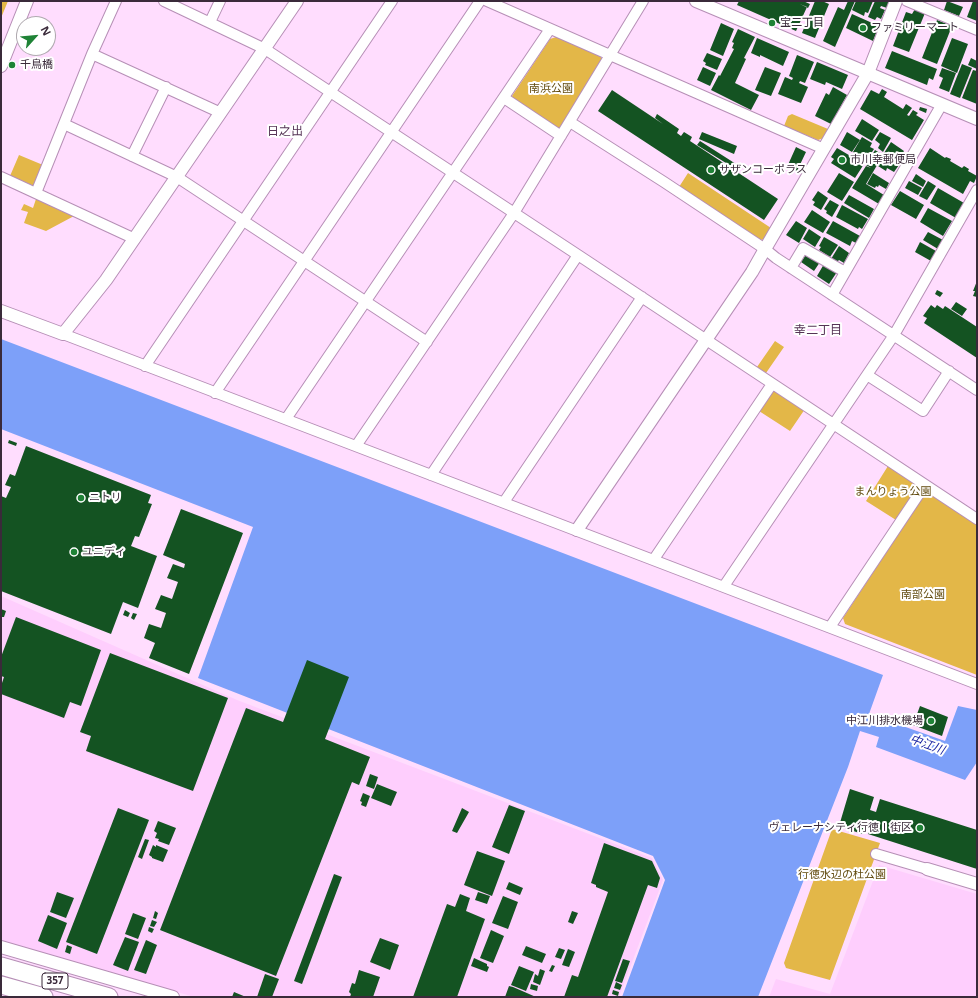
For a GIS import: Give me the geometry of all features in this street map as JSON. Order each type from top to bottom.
[{"type":"highway","name":"357","points":[[1,966],[109,997]]},
{"type":"highway","name":"357","points":[[8,987],[44,997]]},
{"type":"street","points":[[1,66],[27,1]]},
{"type":"street","points":[[36,192],[92,54],[116,1]]},
{"type":"street","points":[[164,1],[265,49],[977,519]]},
{"type":"street","points":[[210,22],[220,1]]},
{"type":"street","points":[[63,334],[106,280],[135,239],[298,1]]},
{"type":"street","points":[[145,366],[392,1]]},
{"type":"street","points":[[215,393],[480,1]]},
{"type":"street","points":[[487,1],[824,149]]},
{"type":"street","points":[[356,446],[514,213],[643,1]]},
{"type":"street","points":[[696,1],[977,120]]},
{"type":"street","points":[[577,530],[765,249],[868,73],[896,1]]},
{"type":"street","points":[[907,1],[977,30]]},
{"type":"street","points":[[286,420],[550,29]]},
{"type":"street","points":[[92,54],[221,113]]},
{"type":"street","points":[[132,156],[166,87]]},
{"type":"street","points":[[504,98],[561,136]]},
{"type":"street","points":[[832,295],[942,104]]},
{"type":"street","points":[[570,122],[977,390]]},
{"type":"street","points":[[64,124],[177,177],[427,342]]},
{"type":"street","points":[[1,176],[135,239]]},
{"type":"street","points":[[724,586],[894,335],[977,190]]},
{"type":"street","points":[[791,268],[803,248],[845,272]]},
{"type":"street","points":[[431,475],[578,255]]},
{"type":"street","points":[[504,502],[642,297]]},
{"type":"street","points":[[1,311],[654,559],[977,684]]},
{"type":"street","points":[[867,375],[923,411],[949,371]]},
{"type":"street","points":[[654,559],[772,384]]},
{"type":"street","points":[[830,627],[925,486]]},
{"type":"street","points":[[876,854],[977,884]]},
{"type":"street","points":[[1,947],[173,997]]},
{"type":"shaded area","points":[[1,596],[237,700],[652,858],[663,880],[619,997],[194,997],[1,940]]},
{"type":"shaded area","points":[[879,865],[977,894],[977,997],[769,997],[776,979],[830,994]]},
{"type":"green space","points":[[1,1],[8,1],[1,18]]},
{"type":"green space","name":"南浜公園","points":[[556,37],[600,55],[602,60],[561,127],[557,129],[514,101],[512,96],[550,39]]},
{"type":"green space","points":[[792,114],[828,129],[824,138],[818,140],[784,126],[788,116]]},
{"type":"green space","points":[[19,155],[43,165],[34,186],[10,176]]},
{"type":"green space","points":[[688,173],[771,228],[766,239],[760,240],[679,187]]},
{"type":"green space","points":[[36,199],[74,216],[46,231],[24,223],[28,212],[21,210],[24,204],[33,208]]},
{"type":"green space","points":[[775,341],[784,347],[766,373],[757,367]]},
{"type":"green space","points":[[777,390],[805,409],[790,431],[759,411],[772,391]]},
{"type":"green space","name":"まんりょう公園","points":[[888,466],[915,484],[917,489],[896,520],[866,501]]},
{"type":"green space","name":"南部公園","points":[[931,493],[977,524],[977,675],[845,624],[843,618],[924,495]]},
{"type":"green space","name":"行徳水辺の杜公園","points":[[832,829],[880,843],[830,980],[786,968],[784,963]]},
{"type":"water","name":"中江川","points":[[1,339],[883,675],[869,714],[945,741],[958,706],[977,710],[977,762],[965,780],[876,747],[879,737],[860,731],[848,767],[758,997],[622,997],[665,880],[653,856],[198,678],[253,527],[1,429]]},
{"type":"building","points":[[739,1],[803,1],[810,4],[808,8],[807,7],[796,31],[737,5]]},
{"type":"building","points":[[815,1],[822,1],[829,4],[815,38],[802,33]]},
{"type":"building","points":[[848,1],[855,1],[835,47],[823,41],[838,7],[844,10]]},
{"type":"building","points":[[856,1],[873,1],[868,13],[865,12],[864,16],[852,10]]},
{"type":"building","points":[[875,1],[889,2],[887,8],[881,6],[880,8],[885,10],[881,19],[877,17],[875,20],[868,17]]},
{"type":"building","points":[[947,1],[963,7],[959,16],[944,10]]},
{"type":"building","points":[[973,1],[977,1],[977,21],[967,17]]},
{"type":"building","points":[[915,9],[925,13],[909,52],[893,46],[906,12],[912,14]]},
{"type":"building","points":[[852,14],[879,26],[873,41],[846,28]]},
{"type":"building","points":[[937,20],[952,26],[937,64],[922,58]]},
{"type":"building","points":[[721,23],[734,29],[723,56],[710,50]]},
{"type":"building","points":[[738,29],[755,37],[744,58],[746,59],[735,83],[759,95],[751,110],[711,90],[734,49],[732,48],[734,43],[732,42]]},
{"type":"building","points":[[757,38],[789,52],[783,66],[760,55],[760,57],[751,53]]},
{"type":"building","points":[[952,38],[968,44],[957,73],[941,66]]},
{"type":"building","points":[[892,51],[937,69],[933,80],[929,78],[927,85],[885,68]]},
{"type":"building","points":[[707,53],[722,59],[717,70],[705,65],[706,63],[703,61]]},
{"type":"building","points":[[797,55],[814,62],[805,83],[800,81],[799,83],[808,87],[801,103],[778,94],[785,77],[792,80],[793,78],[789,76]]},
{"type":"building","points":[[971,58],[977,61],[977,69],[968,65]]},
{"type":"building","points":[[817,62],[848,75],[842,89],[826,82],[825,85],[810,79]]},
{"type":"building","points":[[962,64],[972,68],[960,98],[950,94]]},
{"type":"building","points":[[703,67],[716,73],[710,86],[697,80]]},
{"type":"building","points":[[765,67],[781,73],[771,96],[755,90]]},
{"type":"building","points":[[942,68],[956,73],[949,92],[939,88],[943,78],[939,76]]},
{"type":"building","points":[[973,70],[977,71],[977,104],[962,98]]},
{"type":"building","points":[[833,87],[847,95],[831,124],[815,116],[826,93],[829,95]]},
{"type":"building","points":[[882,89],[887,92],[884,97],[903,109],[906,104],[912,108],[907,115],[909,116],[913,110],[918,113],[916,115],[924,120],[912,140],[860,109],[871,90],[879,94]]},
{"type":"building","name":"サザンコーポラス","points":[[612,90],[663,124],[655,118],[657,114],[679,129],[677,133],[681,136],[684,132],[692,137],[690,141],[778,199],[764,220],[598,111]]},
{"type":"building","points":[[920,107],[927,109],[926,113],[919,110]]},
{"type":"building","points":[[862,119],[879,130],[872,141],[855,131]]},
{"type":"building","points":[[702,132],[737,146],[734,154],[699,139]]},
{"type":"building","points":[[847,132],[860,140],[852,152],[840,145]]},
{"type":"building","points":[[880,132],[891,138],[883,152],[878,148],[880,144],[875,140]]},
{"type":"building","points":[[862,137],[872,143],[870,147],[874,149],[865,163],[857,158],[858,155],[853,152]]},
{"type":"building","points":[[700,141],[736,164],[734,168],[697,145]]},
{"type":"building","points":[[891,142],[904,151],[898,161],[884,153]]},
{"type":"building","points":[[796,147],[806,152],[797,171],[787,167]]},
{"type":"building","points":[[837,148],[864,164],[855,178],[831,163],[834,159],[831,157]]},
{"type":"building","points":[[930,148],[945,158],[951,159],[950,161],[962,168],[964,166],[969,169],[968,171],[977,176],[974,183],[970,181],[963,194],[918,168]]},
{"type":"building","points":[[875,150],[883,155],[866,184],[884,195],[879,204],[852,188],[866,166],[871,168],[866,165]]},
{"type":"building","points":[[884,155],[899,165],[894,172],[887,168],[886,171],[878,166]]},
{"type":"building","points":[[839,173],[854,182],[842,201],[827,192]]},
{"type":"building","points":[[873,173],[889,183],[886,189],[879,185],[875,188],[867,184]]},
{"type":"building","points":[[916,174],[926,181],[923,187],[912,181]]},
{"type":"building","points":[[909,181],[922,188],[918,195],[905,188]]},
{"type":"building","points":[[928,181],[936,186],[927,200],[919,196]]},
{"type":"building","points":[[938,188],[964,203],[956,218],[930,203]]},
{"type":"building","points":[[818,191],[828,198],[821,210],[813,205],[815,202],[812,200]]},
{"type":"building","points":[[900,191],[924,205],[916,219],[891,205]]},
{"type":"building","points":[[849,195],[874,209],[869,218],[844,203]]},
{"type":"building","points":[[830,200],[839,205],[832,217],[826,213],[827,211],[824,209]]},
{"type":"building","points":[[842,205],[868,219],[862,229],[859,227],[858,229],[836,217]]},
{"type":"building","points":[[928,208],[952,221],[943,236],[920,222]]},
{"type":"building","points":[[812,210],[830,222],[823,233],[804,222]]},
{"type":"building","points":[[796,221],[807,228],[799,243],[786,235]]},
{"type":"building","points":[[833,221],[860,236],[856,243],[852,241],[850,246],[826,233]]},
{"type":"building","points":[[809,229],[821,237],[815,247],[803,239]]},
{"type":"building","points":[[928,232],[943,240],[938,249],[923,240]]},
{"type":"building","points":[[824,237],[838,245],[830,257],[819,250],[821,247],[819,246]]},
{"type":"building","points":[[920,242],[936,251],[931,261],[915,252]]},
{"type":"building","points":[[839,246],[849,253],[844,263],[839,260],[837,262],[831,259]]},
{"type":"building","points":[[807,253],[820,262],[814,271],[801,262]]},
{"type":"building","points":[[824,264],[837,272],[829,284],[817,276]]},
{"type":"building","points":[[977,281],[977,297],[973,296],[975,291],[973,291]]},
{"type":"building","points":[[937,290],[943,293],[940,297],[935,294]]},
{"type":"building","points":[[956,302],[967,309],[962,316],[951,309]]},
{"type":"building","points":[[931,305],[935,308],[937,305],[943,309],[945,306],[977,327],[977,358],[924,323],[927,318],[923,316]]},
{"type":"building","points":[[9,440],[17,443],[16,446],[8,443]]},
{"type":"building","points":[[26,446],[151,495],[148,503],[152,504],[139,537],[135,536],[131,546],[157,556],[138,608],[123,602],[111,634],[1,591],[1,496],[6,498],[11,487],[5,485],[10,474],[15,476]]},
{"type":"building","points":[[181,509],[243,533],[189,674],[149,658],[155,643],[144,638],[149,624],[161,628],[166,613],[155,609],[161,595],[172,599],[178,582],[167,578],[173,564],[184,568],[185,564],[163,555]]},
{"type":"building","points":[[1,609],[6,611],[4,617],[1,617]]},
{"type":"building","points":[[125,610],[130,613],[128,617],[123,615]]},
{"type":"building","points":[[133,613],[137,614],[134,620],[131,618]]},
{"type":"building","points":[[16,617],[101,650],[81,706],[70,702],[64,718],[1,694],[1,686],[4,677],[1,676],[1,657]]},
{"type":"building","points":[[110,653],[228,698],[193,791],[86,751],[91,736],[80,732]]},
{"type":"building","points":[[307,660],[349,677],[325,739],[370,757],[359,785],[352,782],[276,976],[160,930],[246,708],[283,722]]},
{"type":"building","name":"中江川排水機場","points":[[920,706],[948,717],[942,736],[913,725]]},
{"type":"building","points":[[370,774],[378,777],[374,789],[366,786]]},
{"type":"building","points":[[377,784],[397,792],[391,806],[371,798]]},
{"type":"building","name":"ヴェレーナシティ行徳Ⅰ街区","points":[[850,789],[874,797],[870,810],[876,812],[880,799],[977,830],[977,869],[868,834],[872,821],[867,819],[862,834],[839,826]]},
{"type":"building","points":[[363,793],[370,796],[366,807],[361,805],[362,802],[360,801]]},
{"type":"building","points":[[509,805],[525,811],[509,854],[492,847]]},
{"type":"building","points":[[118,808],[149,820],[97,954],[66,942]]},
{"type":"building","points":[[462,808],[469,812],[457,833],[452,831]]},
{"type":"building","points":[[158,821],[176,828],[169,845],[158,841],[159,839],[155,838],[157,833],[154,831]]},
{"type":"building","points":[[145,839],[149,840],[142,859],[138,857]]},
{"type":"building","points":[[604,843],[652,861],[660,878],[657,888],[648,885],[607,997],[564,997],[572,975],[578,977],[608,892],[591,883]]},
{"type":"building","points":[[153,845],[168,850],[163,862],[152,858],[149,855]]},
{"type":"building","points":[[477,851],[505,861],[492,896],[464,885]]},
{"type":"building","points":[[334,874],[342,877],[302,984],[294,981]]},
{"type":"building","points":[[509,882],[523,888],[520,895],[506,889]]},
{"type":"building","points":[[57,892],[74,898],[66,918],[50,912]]},
{"type":"building","points":[[478,892],[490,896],[487,904],[475,900]]},
{"type":"building","points":[[460,894],[470,898],[466,911],[485,919],[457,997],[413,997],[447,904],[455,907]]},
{"type":"building","points":[[503,896],[518,902],[508,929],[492,923]]},
{"type":"building","points":[[155,911],[158,913],[156,919],[153,918]]},
{"type":"building","points":[[572,911],[578,913],[573,924],[568,922]]},
{"type":"building","points":[[133,913],[146,918],[138,939],[125,934]]},
{"type":"building","points":[[48,915],[67,923],[57,949],[38,941]]},
{"type":"building","points":[[152,920],[157,922],[154,927],[150,926]]},
{"type":"building","points":[[149,927],[154,929],[152,933],[148,931]]},
{"type":"building","points":[[491,930],[504,936],[493,963],[480,958]]},
{"type":"building","points":[[125,937],[139,942],[128,971],[113,965]]},
{"type":"building","points":[[380,938],[399,945],[390,970],[370,962]]},
{"type":"building","points":[[146,940],[157,945],[146,974],[134,970]]},
{"type":"building","points":[[67,945],[72,947],[70,954],[65,952]]},
{"type":"building","points":[[526,946],[546,954],[542,963],[522,955]]},
{"type":"building","points":[[559,948],[565,950],[561,959],[555,957]]},
{"type":"building","points":[[568,949],[575,952],[569,967],[562,965]]},
{"type":"building","points":[[474,958],[487,964],[489,967],[487,972],[471,966]]},
{"type":"building","points":[[623,959],[630,961],[622,983],[615,981]]},
{"type":"building","points":[[552,965],[555,966],[552,972],[549,971]]},
{"type":"building","points":[[519,966],[534,972],[526,991],[511,985]]},
{"type":"building","points":[[540,969],[545,971],[540,985],[533,982],[535,974],[538,976]]},
{"type":"building","points":[[359,970],[380,977],[373,997],[350,997],[351,994],[349,992],[352,983],[355,984]]},
{"type":"building","points":[[265,974],[279,979],[272,997],[257,997]]},
{"type":"building","points":[[616,982],[622,985],[620,990],[614,988]]},
{"type":"building","points":[[531,984],[538,986],[537,991],[530,989]]},
{"type":"building","points":[[509,986],[513,987],[536,997],[505,997]]},
{"type":"building","points":[[613,990],[619,992],[618,996],[612,994]]},
{"type":"building","points":[[234,992],[246,997],[232,997]]},
{"type":"place","name":"宝二丁目","points":[[772,23]]},
{"type":"place","name":"ファミリーマート","points":[[863,28]]},
{"type":"place","name":"千鳥橋","points":[[12,65]]},
{"type":"place","name":"市川幸郵便局","points":[[842,160]]},
{"type":"place","name":"サザンコーポラス","points":[[711,170]]},
{"type":"place","name":"ニトリ","points":[[81,498]]},
{"type":"place","name":"ユニディ","points":[[74,552]]},
{"type":"place","name":"中江川排水機場","points":[[931,721]]},
{"type":"place","name":"ヴェレーナシティ行徳Ⅰ街区","points":[[920,828]]},
{"type":"district","name":"日之出","points":[[285,132]]},
{"type":"district","name":"幸二丁目","points":[[818,331]]}]
